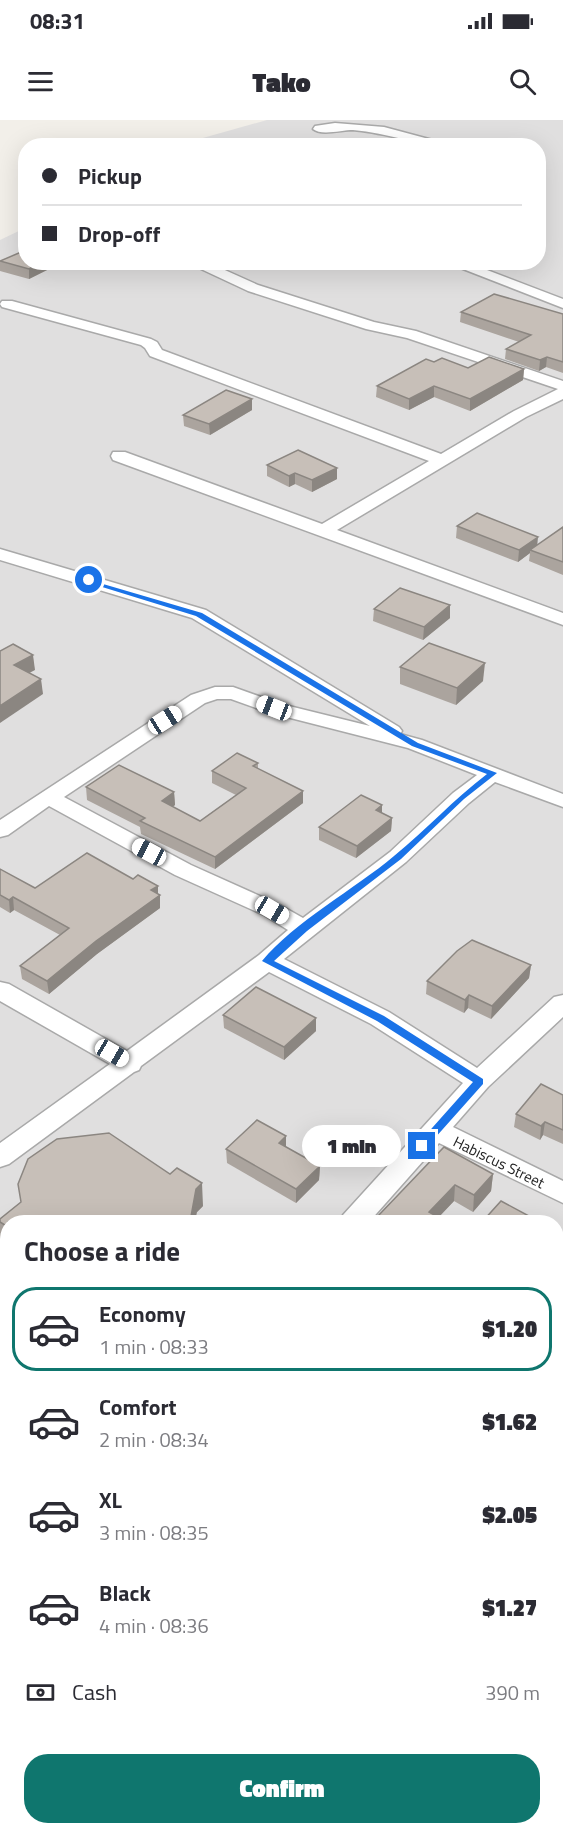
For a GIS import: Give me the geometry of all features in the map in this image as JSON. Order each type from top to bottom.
[{"type":"street","points":[[319,129],[337,124],[411,138]]},
{"type":"street","points":[[214,270],[253,288],[371,326],[411,334],[563,386]]},
{"type":"street","points":[[473,270],[563,304]]},
{"type":"street","points":[[7,304],[146,342],[152,345],[155,353],[443,460]]},
{"type":"street","points":[[323,531],[520,414],[563,393]]},
{"type":"street","points":[[119,456],[563,619]]},
{"type":"street","points":[[0,554],[199,614],[415,744]]},
{"type":"street","points":[[0,830],[198,699],[215,693],[234,693],[274,708],[415,744],[563,801]]},
{"type":"street","points":[[0,1157],[130,1064],[267,961],[304,929],[398,857],[461,798],[493,773]]},
{"type":"street","points":[[50,798],[183,870],[272,910],[304,929]]},
{"type":"street","points":[[267,961],[380,1018],[479,1081]]},
{"type":"street","points":[[0,990],[130,1064]]},
{"type":"street","points":[[359,1215],[479,1081],[563,1003]]},
{"type":"street","name":"Habiscus Street","points":[[435,1130],[563,1193]]},
{"type":"shaded area","points":[[267,120],[563,120],[563,1215],[0,1215],[0,240],[18,231],[18,270],[546,270],[546,138],[203,138]]},
{"type":"building","points":[[18,253],[18,266],[0,261]]},
{"type":"building","points":[[494,294],[563,314],[563,362],[547,357],[540,360],[506,349],[531,335],[461,312]]},
{"type":"building","points":[[489,357],[524,369],[470,399],[434,386],[409,399],[377,386],[426,359],[434,362],[442,358],[468,368]]},
{"type":"building","points":[[226,390],[252,399],[209,424],[183,415]]},
{"type":"building","points":[[298,450],[337,468],[312,480],[295,473],[289,476],[267,465]]},
{"type":"building","points":[[477,513],[538,537],[519,550],[457,526]]},
{"type":"building","points":[[563,527],[563,562],[530,550]]},
{"type":"building","points":[[400,588],[450,605],[424,627],[374,609]]},
{"type":"building","points":[[429,643],[485,663],[457,688],[400,667]]},
{"type":"building","points":[[13,644],[33,655],[14,665],[41,679],[0,706],[0,651]]},
{"type":"building","points":[[237,753],[258,763],[253,766],[303,791],[215,857],[140,821],[145,818],[86,787],[119,765],[174,792],[162,801],[200,821],[246,788],[212,771]]},
{"type":"building","points":[[361,795],[382,805],[376,810],[392,818],[357,846],[319,827]]},
{"type":"building","points":[[87,853],[133,879],[138,875],[158,886],[151,890],[160,895],[96,941],[47,981],[20,966],[69,928],[13,897],[9,900],[0,895],[0,869],[35,888]]},
{"type":"building","points":[[472,940],[531,965],[492,1006],[469,995],[465,1000],[427,981],[457,951]]},
{"type":"building","points":[[256,987],[316,1018],[284,1047],[223,1015]]},
{"type":"building","points":[[541,1084],[563,1095],[563,1130],[545,1122],[541,1126],[516,1114]]},
{"type":"building","points":[[257,1120],[286,1136],[279,1143],[320,1166],[296,1189],[226,1149]]},
{"type":"building","points":[[109,1133],[170,1174],[177,1168],[202,1183],[196,1189],[191,1215],[5,1215],[21,1202],[18,1184],[28,1159],[57,1139]]},
{"type":"building","points":[[444,1147],[493,1174],[474,1195],[455,1185],[429,1212],[434,1215],[379,1215]]},
{"type":"building","points":[[501,1201],[527,1215],[488,1215]]},
{"type":"route","points":[[89,580],[199,614],[415,744],[493,773],[461,798],[398,857],[304,929],[267,961],[380,1018],[479,1081],[422,1146]]}]
